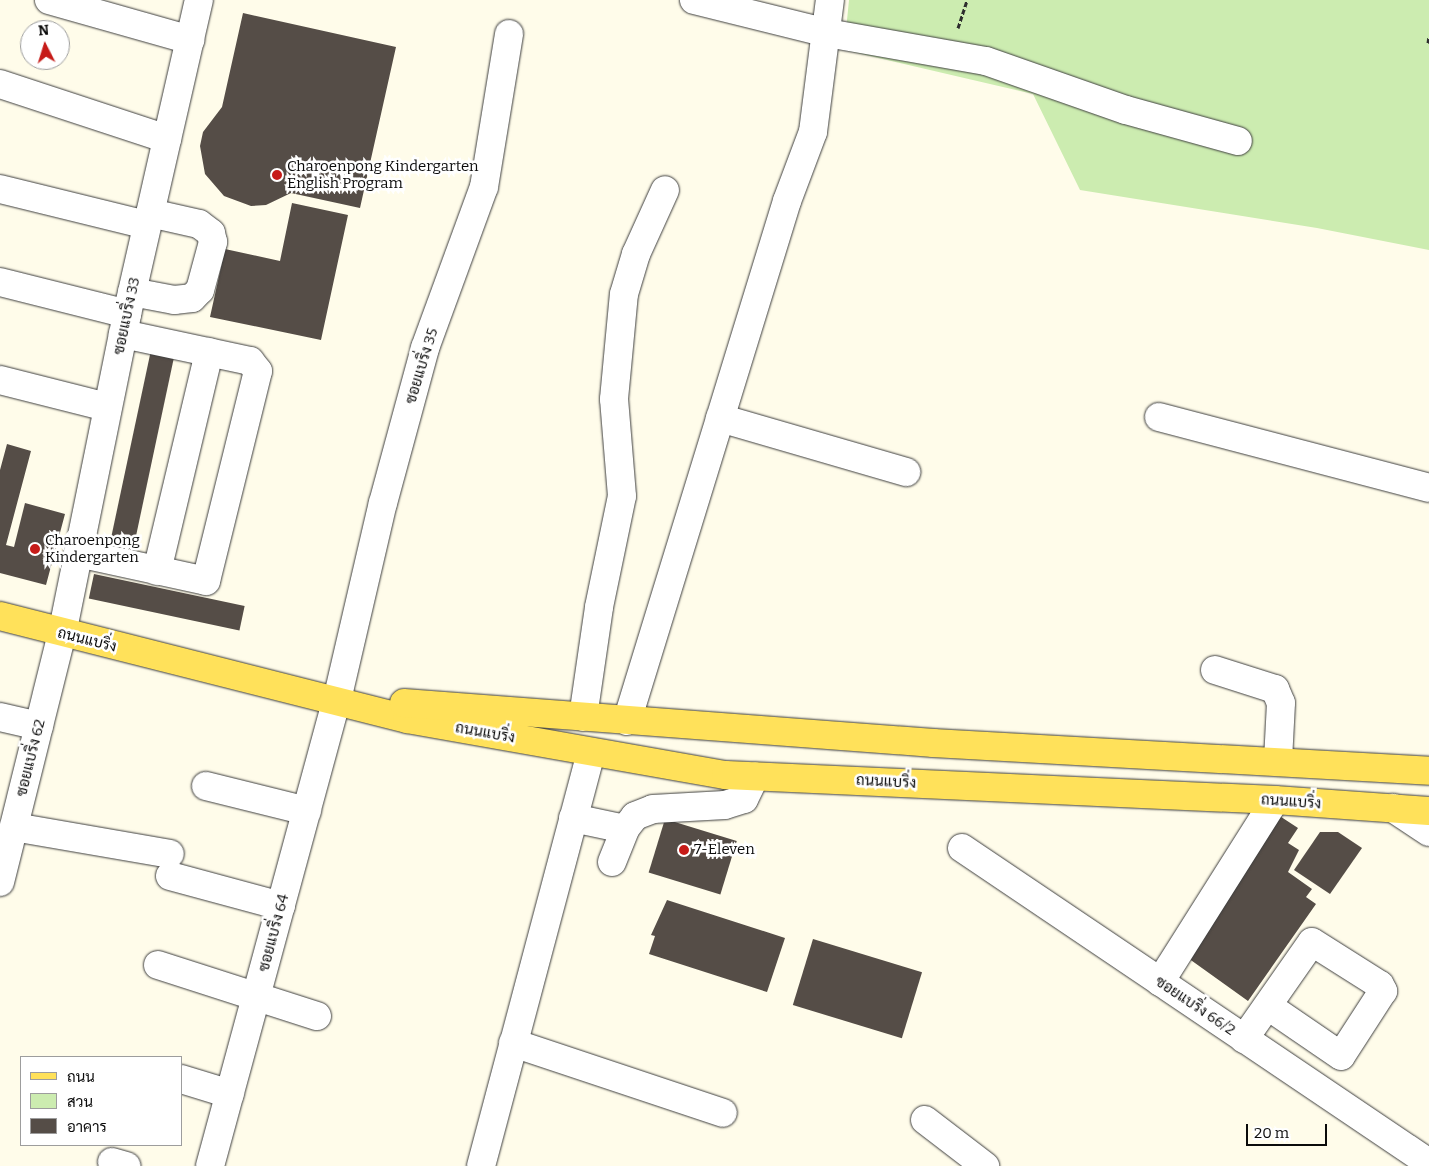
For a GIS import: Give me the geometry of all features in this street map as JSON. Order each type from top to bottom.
[{"type":"main road","name":"ถนนแบริ่ง","points":[[0,616],[62,634],[344,701],[407,719],[591,753],[726,775],[1275,800],[1429,811]]},
{"type":"main road","name":"ถนนแบริ่ง","points":[[344,701],[412,704],[933,743],[1429,771]]},
{"type":"street","points":[[49,0],[190,40]]},
{"type":"street","name":"ซอยแบริ่ง 33","points":[[62,634],[107,407],[198,0]]},
{"type":"street","points":[[694,0],[827,33],[986,61],[1126,110],[1238,141]]},
{"type":"street","points":[[627,721],[787,201],[813,132],[830,0]]},
{"type":"street","name":"ซอยแบริ่ง 35","points":[[344,701],[383,503],[425,348],[484,187],[509,34]]},
{"type":"street","points":[[0,84],[167,139]]},
{"type":"street","points":[[0,189],[149,219],[199,224],[211,233],[213,242],[200,290],[192,298],[174,300],[128,313]]},
{"type":"street","points":[[583,717],[599,606],[622,496],[614,399],[624,294],[636,254],[664,190]]},
{"type":"street","points":[[0,282],[128,313],[209,352],[250,361],[258,371],[212,565],[206,581],[78,554]]},
{"type":"street","points":[[157,571],[209,352]]},
{"type":"street","points":[[0,380],[107,407]]},
{"type":"street","points":[[1159,417],[1429,488]]},
{"type":"street","points":[[720,418],[906,472]]},
{"type":"street","name":"ซอยแบริ่ง 62","points":[[0,882],[10,821],[39,726],[62,634]]},
{"type":"street","points":[[1215,670],[1275,689],[1281,702],[1278,761]]},
{"type":"street","name":"ซอยแบริ่ง 64","points":[[210,1166],[307,811],[344,701]]},
{"type":"street","points":[[0,717],[39,726]]},
{"type":"street","points":[[480,1166],[591,753]]},
{"type":"street","points":[[612,862],[625,828],[635,816],[653,809],[725,805],[744,799],[755,776]]},
{"type":"street","points":[[206,786],[307,811]]},
{"type":"street","points":[[1160,982],[1275,800]]},
{"type":"street","points":[[1393,808],[1429,832]]},
{"type":"street","points":[[573,818],[625,828]]},
{"type":"street","points":[[10,821],[170,865],[281,906]]},
{"type":"street","name":"ซอยแบริ่ง 66/2","points":[[962,848],[1429,1163]]},
{"type":"street","points":[[1244,1039],[1310,943],[1316,942],[1383,991],[1318,1088]]},
{"type":"street","points":[[158,965],[317,1016]]},
{"type":"street","points":[[1268,1006],[1341,1056]]},
{"type":"street","points":[[513,1043],[723,1113]]},
{"type":"street","points":[[182,1079],[230,1094]]},
{"type":"street","points":[[925,1120],[985,1166]]},
{"type":"path","points":[[1428,43],[1429,36]]},
{"type":"green space","points":[[849,0],[1429,0],[1429,250],[1317,228],[1080,190],[1033,94],[844,50]]},
{"type":"building","points":[[243,13],[396,47],[360,208],[291,193],[266,205],[251,206],[224,196],[205,174],[200,146],[203,132],[222,107]]},
{"type":"building","points":[[292,203],[348,215],[321,340],[210,317],[225,249],[280,261]]},
{"type":"building","points":[[151,350],[174,355],[131,559],[108,554]]},
{"type":"building","name":"Charoenpong Kindergarten","points":[[7,444],[31,451],[6,545],[14,547],[25,503],[65,514],[46,585],[0,573],[0,470]]},
{"type":"building","points":[[94,574],[245,606],[239,630],[89,598]]},
{"type":"building","points":[[1272,811],[1298,828],[1288,843],[1299,850],[1288,872],[1312,889],[1306,897],[1316,904],[1248,1001],[1181,953]]},
{"type":"building","points":[[665,819],[737,841],[720,894],[649,873]]},
{"type":"building","points":[[1320,832],[1338,832],[1362,848],[1330,894],[1294,870]]},
{"type":"building","points":[[667,900],[785,938],[767,992],[649,954],[655,936],[651,935]]},
{"type":"building","points":[[813,939],[922,972],[902,1038],[793,1005]]},
{"type":"place","name":"Charoenpong Kindergarten English Program","points":[[277,175]]},
{"type":"place","name":"Charoenpong Kindergarten","points":[[35,549]]},
{"type":"place","name":"7-Eleven","points":[[684,850]]}]
